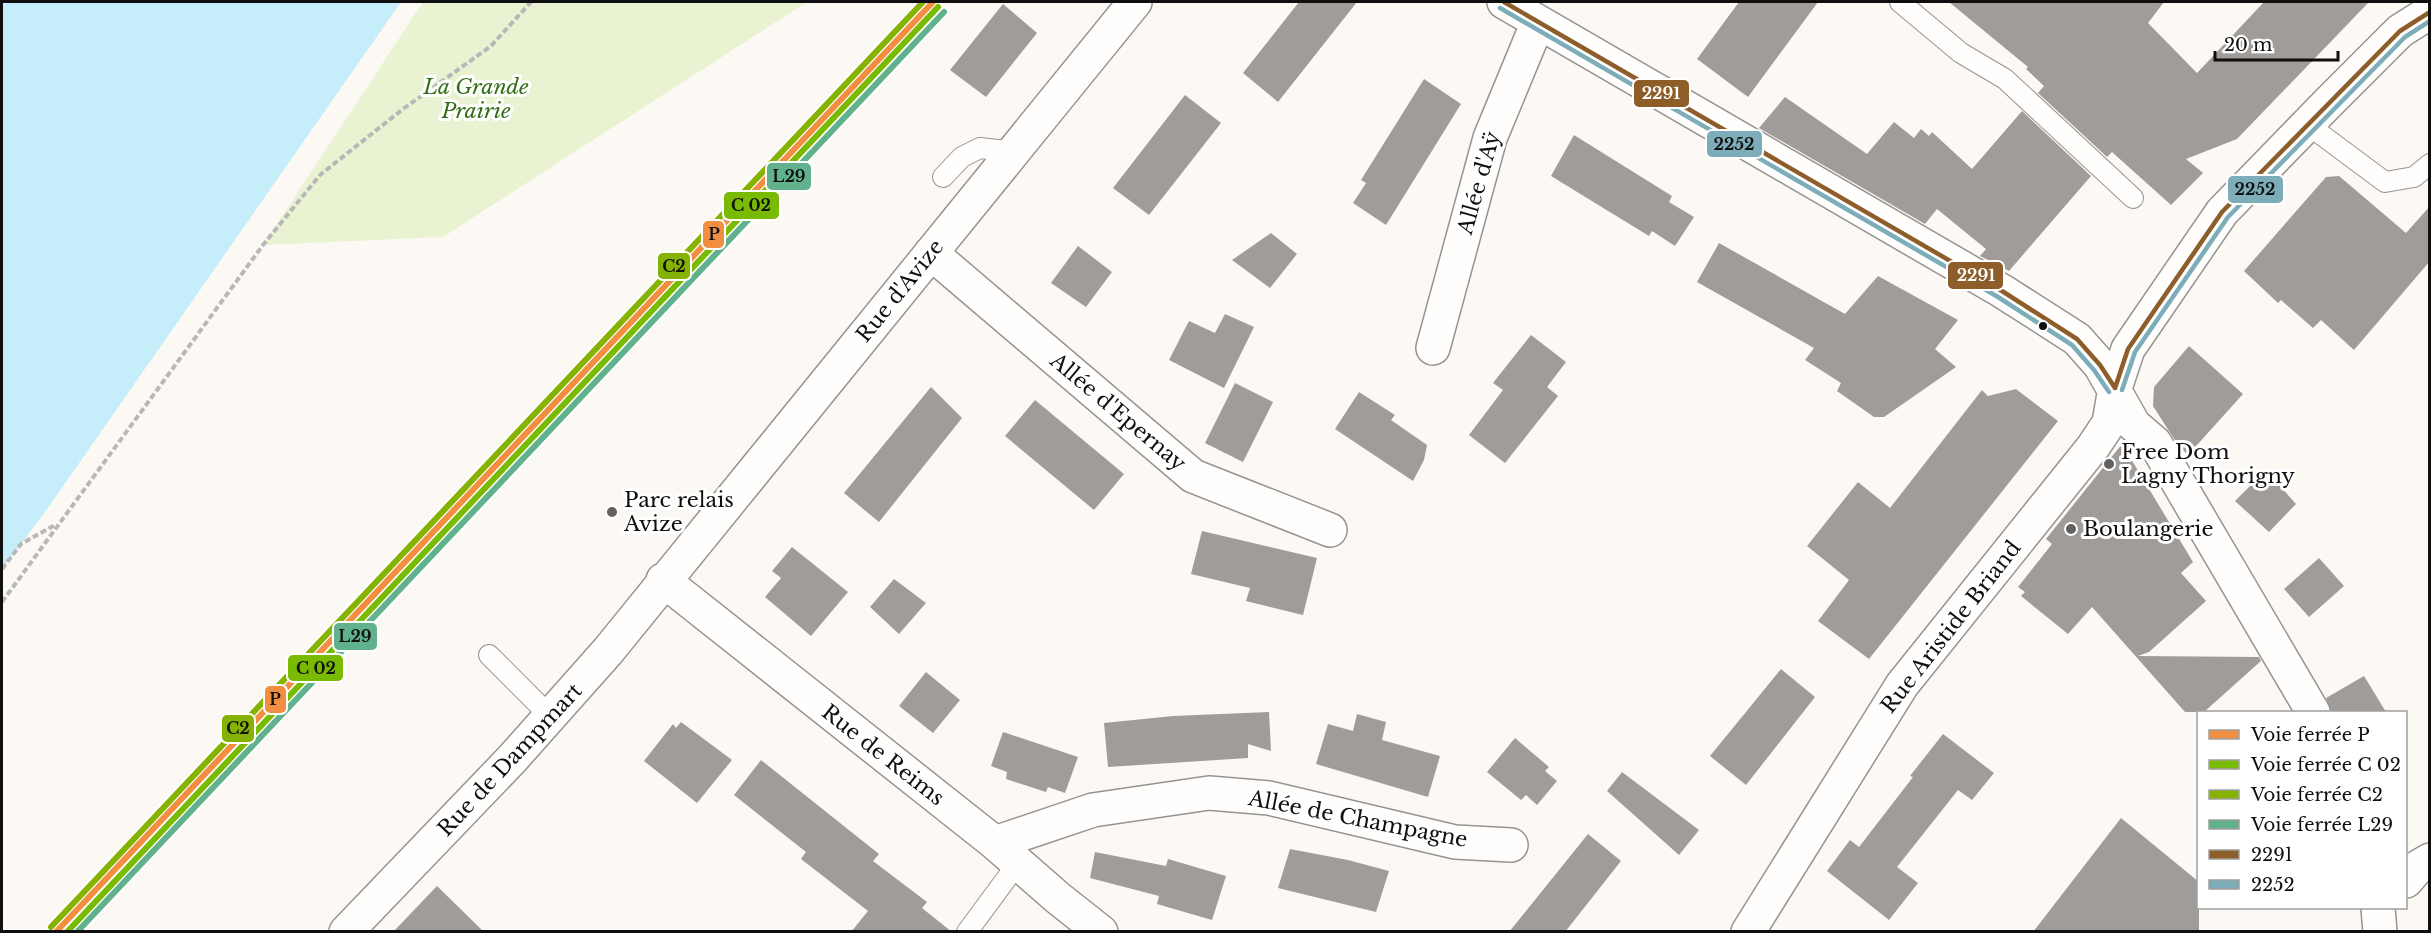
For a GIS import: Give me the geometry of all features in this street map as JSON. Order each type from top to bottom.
[{"type":"street","name":"Rue d'Avize","points":[[663,580],[1135,2]]},
{"type":"street","points":[[1504,2],[2029,308],[2077,339],[2100,365],[2134,425],[2155,443],[2312,711]]},
{"type":"street","name":"Rue Aristide Briand","points":[[1748,932],[1902,685],[2093,447],[2109,423],[2115,388],[2128,349],[2222,212],[2400,32],[2430,12]]},
{"type":"street","name":"Allée d'Aÿ","points":[[1433,348],[1490,138],[1538,22]]},
{"type":"street","name":"Allée d'Epernay","points":[[931,253],[1194,476],[1330,530]]},
{"type":"street","name":"Rue de Dampmart","points":[[346,932],[551,717],[608,651],[663,580]]},
{"type":"street","name":"Rue de Reims","points":[[663,580],[1006,853],[1101,932]]},
{"type":"street","name":"Allée de Champagne","points":[[1006,853],[1093,810],[1209,793],[1269,798],[1455,842],[1511,845]]},
{"type":"street","points":[[2407,880],[2418,867],[2430,860]]},
{"type":"lane","points":[[1900,2],[1961,53],[2005,79],[2133,198]]},
{"type":"lane","points":[[2307,124],[2385,182],[2414,177],[2430,164]]},
{"type":"lane","points":[[943,177],[962,157],[980,148],[1014,152]]},
{"type":"lane","points":[[489,654],[551,717]]},
{"type":"lane","points":[[967,932],[1006,853]]},
{"type":"path","points":[[2,602],[263,245],[320,175],[403,109],[491,46],[531,2]]},
{"type":"path","points":[[2,569],[21,544],[59,524]]},
{"type":"green space","name":"La Grande Prairie","points":[[423,2],[807,2],[443,237],[263,245]]},
{"type":"water","points":[[2,2],[401,2],[45,512],[2,569]]},
{"type":"building","points":[[1299,2],[1357,2],[1278,102],[1243,73]]},
{"type":"building","points":[[1739,2],[1818,2],[1748,97],[1697,59]]},
{"type":"building","points":[[1949,2],[2164,2],[2148,23],[2197,73],[2264,2],[2369,2],[2237,139],[2186,159],[2203,173],[2171,205],[2112,152],[2107,157],[2038,93],[2044,86],[2026,69],[2028,67]]},
{"type":"building","points":[[1003,4],[1037,33],[986,97],[950,70]]},
{"type":"building","points":[[1424,79],[1461,104],[1386,225],[1353,203],[1366,183],[1361,180]]},
{"type":"building","points":[[1185,95],[1221,123],[1149,215],[1113,188]]},
{"type":"building","points":[[1785,97],[1867,154],[1894,122],[1914,138],[1921,129],[1929,136],[1932,132],[1972,169],[2022,111],[2091,176],[2009,271],[1980,256],[1986,249],[1937,209],[1925,224],[1759,128]]},
{"type":"building","points":[[1574,135],[1672,196],[1669,202],[1694,217],[1675,246],[1652,231],[1649,236],[1551,176]]},
{"type":"building","points":[[2339,176],[2406,233],[2430,206],[2430,261],[2354,350],[2321,320],[2313,328],[2281,300],[2278,303],[2244,271],[2326,177]]},
{"type":"building","points":[[1271,233],[1297,254],[1270,288],[1232,260]]},
{"type":"building","points":[[1719,243],[1845,314],[1878,276],[1958,320],[1935,349],[1956,367],[1884,417],[1874,417],[1837,391],[1841,383],[1805,360],[1814,348],[1697,282]]},
{"type":"building","points":[[1078,246],[1112,272],[1086,307],[1051,283]]},
{"type":"building","points":[[1225,314],[1254,327],[1224,388],[1169,360],[1189,321],[1215,333]]},
{"type":"building","points":[[1531,335],[1566,362],[1547,387],[1558,396],[1505,463],[1469,435],[1503,390],[1493,383]]},
{"type":"building","points":[[2189,346],[2243,394],[2188,455],[2178,445],[2153,406],[2154,387]]},
{"type":"building","points":[[1235,383],[1273,402],[1243,462],[1205,443]]},
{"type":"building","points":[[931,387],[962,418],[879,522],[844,493]]},
{"type":"building","points":[[2016,389],[2058,421],[1869,659],[1818,621],[1849,580],[1807,546],[1858,482],[1890,508],[1982,390],[1988,396]]},
{"type":"building","points":[[1359,392],[1395,415],[1391,420],[1427,445],[1424,460],[1413,481],[1335,429]]},
{"type":"building","points":[[1035,400],[1124,474],[1094,510],[1005,436]]},
{"type":"building","points":[[2122,444],[2193,562],[2181,573],[2206,601],[2149,652],[2138,656],[2259,657],[2261,661],[2205,711],[2185,712],[2092,607],[2068,634],[2021,596],[2025,592],[2018,587],[2052,544],[2046,539]]},
{"type":"building","points":[[2266,470],[2296,504],[2269,532],[2235,501]]},
{"type":"building","points":[[1202,531],[1317,558],[1303,615],[1246,601],[1250,588],[1191,574]]},
{"type":"building","points":[[792,547],[848,592],[811,636],[765,597],[781,578],[772,571]]},
{"type":"building","points":[[2319,558],[2344,586],[2309,617],[2284,589]]},
{"type":"building","points":[[894,579],[926,603],[899,634],[870,607]]},
{"type":"building","points":[[1781,669],[1815,697],[1746,785],[1710,756]]},
{"type":"building","points":[[926,672],[960,700],[933,733],[899,706]]},
{"type":"building","points":[[2364,676],[2385,711],[2332,711],[2326,698]]},
{"type":"building","points":[[1269,712],[1271,751],[1248,744],[1248,758],[1108,767],[1104,723],[1173,716]]},
{"type":"building","points":[[1357,714],[1386,722],[1382,740],[1440,756],[1428,797],[1316,764],[1328,724],[1353,731]]},
{"type":"building","points":[[681,722],[732,760],[697,803],[644,761],[673,724],[676,728]]},
{"type":"building","points":[[1003,732],[1078,757],[1065,793],[1048,787],[1046,792],[1006,779],[1007,772],[991,766]]},
{"type":"building","points":[[1943,734],[1994,773],[1972,800],[1958,790],[1897,867],[1918,883],[1889,920],[1827,871],[1850,840],[1859,847]]},
{"type":"building","points":[[1515,738],[1549,767],[1545,771],[1557,781],[1537,805],[1526,795],[1521,800],[1487,772]]},
{"type":"building","points":[[761,760],[879,854],[873,861],[927,902],[922,908],[952,932],[851,932],[868,911],[801,859],[806,852],[734,795]]},
{"type":"building","points":[[1622,772],[1699,830],[1679,855],[1607,791]]},
{"type":"building","points":[[2121,818],[2197,880],[2199,932],[2033,932]]},
{"type":"building","points":[[1588,834],[1621,861],[1565,932],[1509,932]]},
{"type":"building","points":[[1290,849],[1348,860],[1389,871],[1376,912],[1278,888]]},
{"type":"building","points":[[1095,852],[1166,866],[1168,859],[1226,876],[1212,920],[1157,904],[1159,896],[1090,878]]},
{"type":"building","points":[[437,886],[484,932],[393,932]]},
{"type":"rail line","name":"C2","points":[[51,927],[923,2]]},
{"type":"rail line","name":"P","points":[[56,932],[933,2]]},
{"type":"rail line","name":"L29","points":[[77,932],[944,12]]},
{"type":"transit line","name":"2291","points":[[1504,2],[2002,291],[2077,339],[2100,365],[2115,388]]},
{"type":"transit line","points":[[67,932],[938,7]]},
{"type":"transit line","name":"2252","points":[[1500,8],[1998,297],[2072,345],[2094,370],[2109,392]]},
{"type":"transit line","name":"2291","points":[[2115,388],[2128,349],[2222,212],[2400,31],[2430,12]]},
{"type":"transit line","name":"2252","points":[[2122,390],[2135,352],[2228,217],[2405,37],[2430,21]]},
{"type":"place","name":"Free Dom Lagny Thorigny","points":[[2109,464]]},
{"type":"place","name":"Parc relais Avize","points":[[612,512]]},
{"type":"place","name":"Boulangerie","points":[[2071,529]]}]
